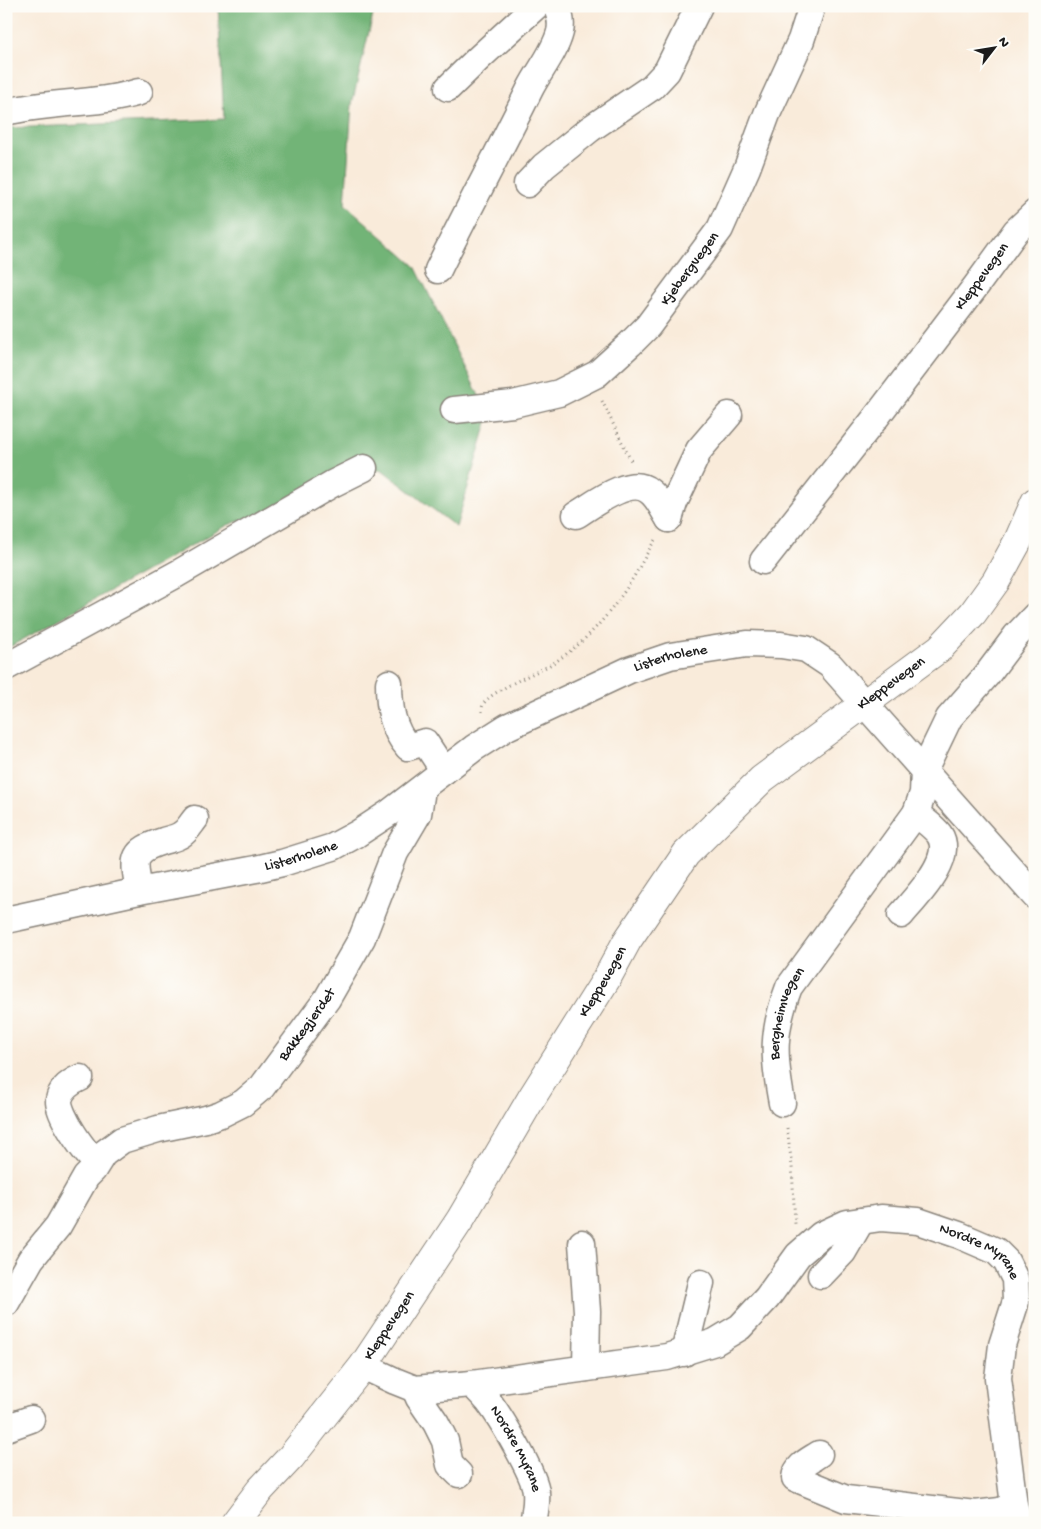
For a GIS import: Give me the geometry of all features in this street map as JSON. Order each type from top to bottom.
[{"type":"main road","name":"Kleppevegen","points":[[235,1523],[260,1490],[291,1457],[363,1366],[460,1220],[531,1100],[607,978],[627,941],[686,854],[762,779],[940,648],[973,613],[996,581],[1018,541],[1035,502]]},
{"type":"street","points":[[448,88],[536,6]]},
{"type":"street","points":[[438,270],[486,172],[499,152],[554,46],[561,26],[556,6]]},
{"type":"street","points":[[527,184],[544,166],[590,129],[652,88],[667,71],[699,6]]},
{"type":"street","name":"Kjebergvegen","points":[[454,410],[513,404],[559,392],[590,378],[648,326],[720,229],[747,168],[767,114],[801,40],[812,6]]},
{"type":"street","points":[[6,112],[140,92]]},
{"type":"street","name":"Kleppevegen","points":[[763,561],[874,420],[1016,231],[1035,213]]},
{"type":"street","points":[[670,519],[674,502],[699,450],[729,415]]},
{"type":"street","points":[[6,667],[177,574],[332,484],[364,468]]},
{"type":"street","points":[[576,516],[620,490],[630,486],[639,486],[651,492],[670,519]]},
{"type":"street","name":"Bergheimvegen","points":[[782,1103],[776,1069],[775,1041],[780,1012],[789,987],[916,813],[923,793],[924,770],[949,718],[986,676],[1016,636],[1035,616]]},
{"type":"street","name":"Listerholene","points":[[6,920],[139,891],[256,869],[333,847],[390,813],[474,748],[507,727],[629,670],[670,656],[747,644],[781,645],[806,649],[830,665],[865,702]]},
{"type":"street","points":[[389,684],[389,704],[393,720],[402,740],[408,747],[425,742],[444,771]]},
{"type":"street","points":[[865,702],[1035,896]]},
{"type":"street","name":"Bakkegjerdet","points":[[6,1303],[31,1259],[58,1226],[86,1177],[103,1154],[122,1140],[221,1114],[243,1103],[262,1087],[327,1000],[362,938],[395,853],[418,814],[422,796],[420,791]]},
{"type":"street","points":[[901,915],[934,874],[941,860],[942,840],[938,833],[916,813]]},
{"type":"street","points":[[139,891],[134,867],[136,857],[141,851],[154,844],[182,834],[195,819]]},
{"type":"street","points":[[80,1078],[66,1087],[61,1094],[59,1101],[60,1109],[82,1149],[97,1162]]},
{"type":"street","name":"Nordre Myrane","points":[[363,1366],[395,1381],[416,1388],[472,1384],[645,1361],[684,1353],[715,1342],[740,1327],[767,1298],[805,1247],[821,1235],[835,1228],[861,1221],[881,1218],[918,1221],[959,1235],[996,1251],[1006,1261],[1015,1279],[1016,1301],[1002,1345],[998,1378],[1017,1514],[1000,1511],[975,1514],[846,1499],[795,1478],[795,1474],[801,1466],[819,1454]]},
{"type":"street","points":[[821,1275],[843,1252],[861,1221]]},
{"type":"street","points":[[582,1244],[587,1311],[586,1368]]},
{"type":"street","points":[[684,1353],[701,1283]]},
{"type":"street","name":"Nordre Myrane","points":[[472,1384],[491,1405],[524,1460],[536,1490],[535,1514],[532,1523]]},
{"type":"street","points":[[416,1388],[418,1398],[436,1423],[445,1441],[450,1465],[459,1474]]},
{"type":"street","points":[[6,1428],[31,1420]]},
{"type":"path","points":[[590,378],[645,488]]},
{"type":"path","points":[[474,748],[483,704],[508,686],[553,663],[572,650],[591,633],[604,619],[631,582],[644,558],[670,519]]},
{"type":"path","points":[[782,1103],[792,1166],[795,1225],[805,1247]]},
{"type":"green space","points":[[218,6],[375,6],[352,104],[345,204],[415,266],[489,416],[456,527],[381,469],[228,525],[6,649],[6,128],[224,119]]}]
